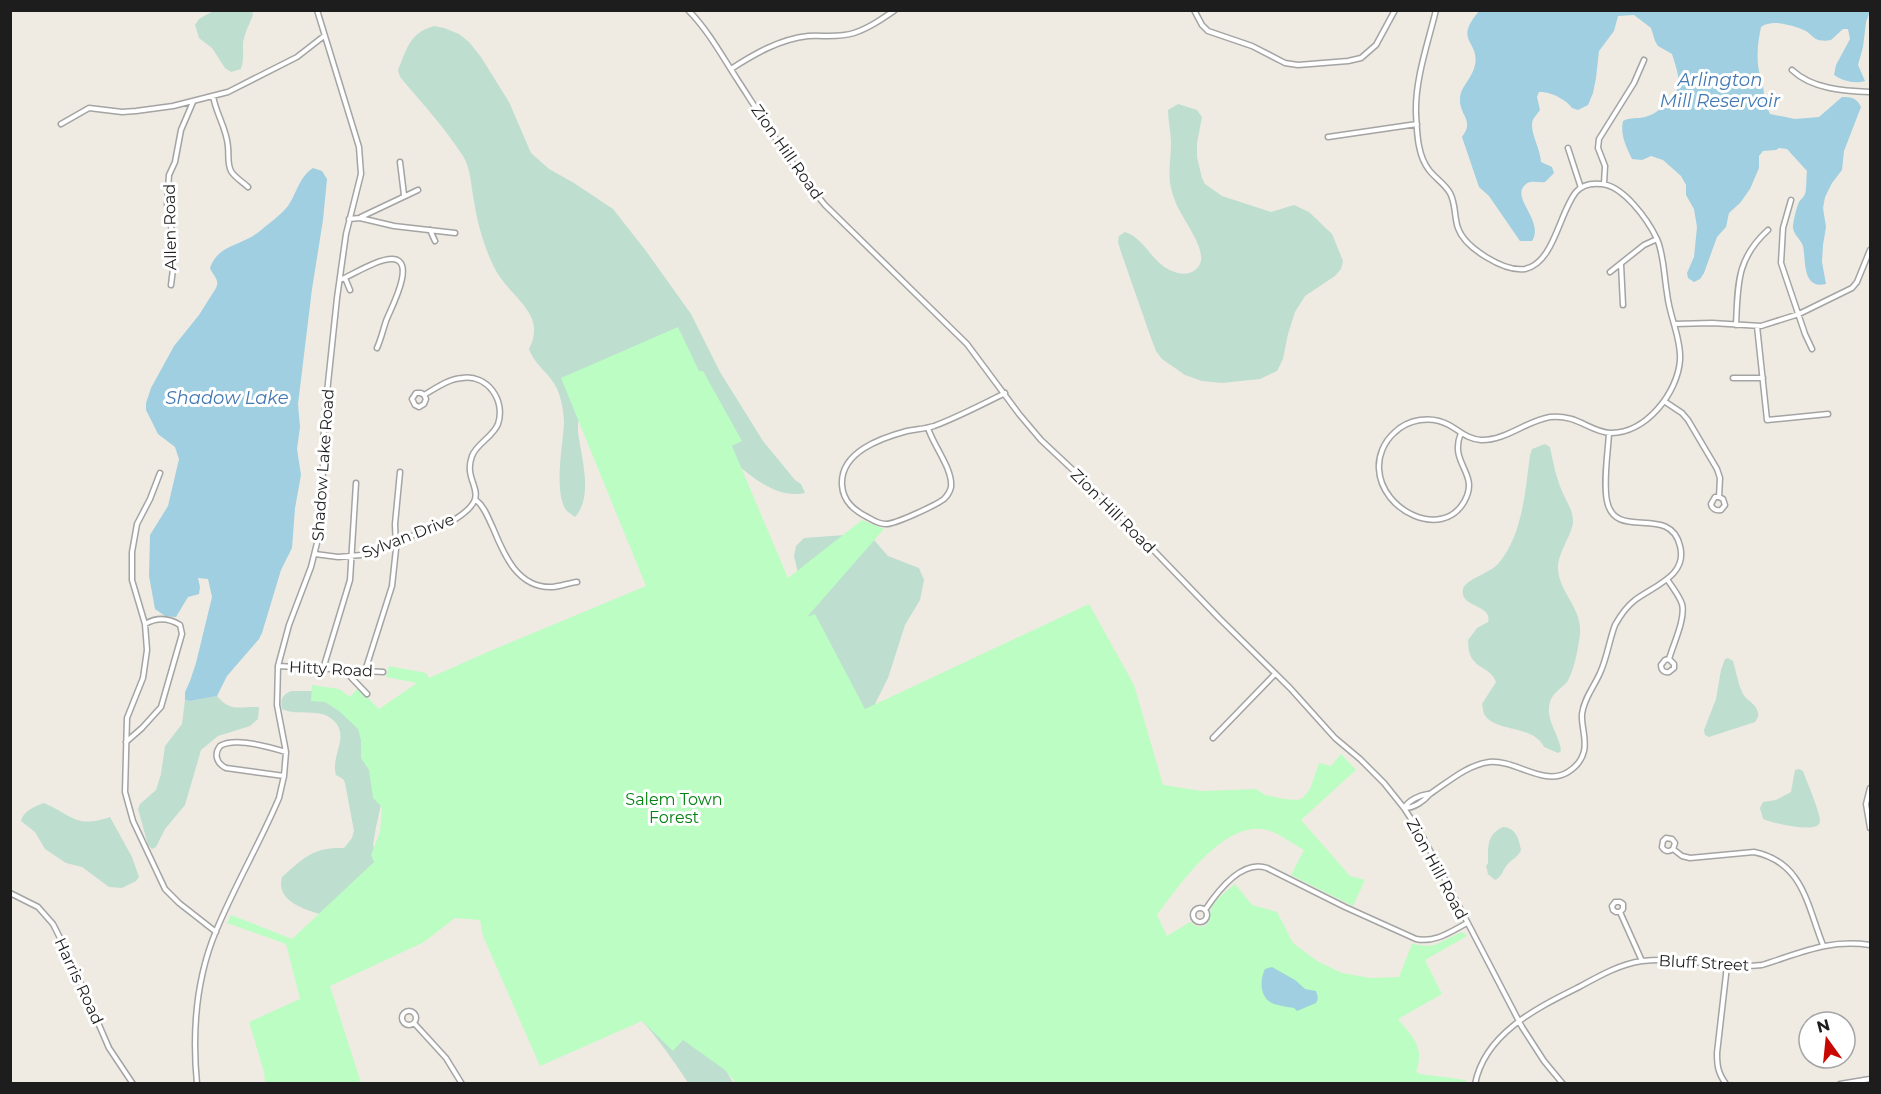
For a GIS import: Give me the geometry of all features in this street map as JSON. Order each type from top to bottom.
[{"type":"street","name":"Shadow Lake Road","points":[[197,1083],[194,1046],[196,1013],[205,965],[216,932],[279,798],[284,776],[286,752],[277,705],[278,666],[291,618],[315,554],[321,521],[325,414],[340,280],[361,160],[317,10]]},
{"type":"street","name":"Zion Hill Road","points":[[688,10],[731,69],[804,180],[825,205],[967,344],[1041,440],[1105,500],[1335,738],[1384,783],[1404,808],[1428,847],[1519,1021],[1544,1061],[1563,1083]]},
{"type":"street","points":[[731,69],[755,54],[782,42],[809,36],[852,34],[865,29],[895,10]]},
{"type":"street","points":[[1194,10],[1202,25],[1209,31],[1252,46],[1285,63],[1298,65],[1348,62],[1361,58],[1376,45],[1395,10]]},
{"type":"street","points":[[1436,10],[1420,79],[1416,110],[1420,153],[1424,162],[1449,190],[1461,236],[1474,250],[1512,268],[1531,267],[1539,261],[1550,246],[1572,199],[1581,188],[1585,185],[1604,184],[1619,190],[1630,200],[1657,239],[1680,359],[1673,386],[1664,401],[1651,415],[1623,431],[1610,433],[1577,420],[1557,417],[1538,420],[1486,440],[1470,438],[1444,423],[1423,419],[1403,425],[1391,435],[1381,453],[1380,474],[1386,493],[1398,507],[1418,517],[1436,519],[1453,514],[1461,506],[1467,496],[1469,484],[1467,474],[1457,454],[1456,445],[1461,433]]},
{"type":"street","points":[[61,124],[89,108],[122,112],[173,106],[242,87],[297,57],[324,36]]},
{"type":"street","points":[[1604,184],[1605,166],[1598,148],[1599,139],[1634,83],[1644,60]]},
{"type":"street","points":[[1793,71],[1825,87],[1870,92]]},
{"type":"street","points":[[213,96],[216,112],[227,138],[228,162],[231,171],[248,187]]},
{"type":"street","name":"Allen Road","points":[[171,285],[172,232],[167,204],[169,176],[177,155],[181,130],[193,101]]},
{"type":"street","points":[[1328,137],[1417,124]]},
{"type":"street","points":[[1568,148],[1581,188]]},
{"type":"street","points":[[400,162],[404,195]]},
{"type":"street","points":[[360,218],[418,190]]},
{"type":"street","points":[[1791,200],[1783,228],[1782,263],[1812,349]]},
{"type":"street","points":[[349,219],[360,218],[394,226],[455,233]]},
{"type":"street","points":[[429,229],[435,241]]},
{"type":"street","points":[[1736,325],[1742,264],[1754,245],[1768,230]]},
{"type":"street","points":[[1610,272],[1644,245],[1657,239]]},
{"type":"street","points":[[1674,324],[1757,326],[1799,314],[1855,285],[1870,250]]},
{"type":"street","points":[[340,280],[390,259],[399,261],[402,265],[401,284],[377,348]]},
{"type":"street","points":[[1621,264],[1623,305]]},
{"type":"street","points":[[345,278],[350,290]]},
{"type":"street","points":[[1757,326],[1767,420],[1828,414]]},
{"type":"street","points":[[424,395],[447,382],[465,377],[483,382],[496,395],[500,413],[499,422],[471,459],[470,469],[476,500],[484,508],[510,565],[519,575],[545,586],[554,587],[577,582]]},
{"type":"street","points":[[1733,378],[1763,378]]},
{"type":"street","points":[[928,428],[950,477],[950,490],[945,498],[898,521],[886,524],[876,522],[852,508],[845,497],[842,484],[843,472],[849,460],[871,445],[905,432],[928,428],[1005,393]]},
{"type":"street","points":[[1664,401],[1682,413],[1706,448],[1720,478],[1719,497]]},
{"type":"street","points":[[1404,808],[1417,804],[1467,769],[1488,762],[1503,762],[1551,777],[1564,775],[1579,763],[1584,751],[1582,724],[1585,701],[1600,674],[1616,623],[1633,602],[1677,570],[1681,554],[1677,537],[1663,525],[1656,522],[1620,520],[1609,508],[1606,491],[1610,433]]},
{"type":"street","points":[[160,472],[137,524],[132,552],[132,580],[145,624],[147,650],[144,678],[128,718],[124,784],[126,801],[165,890],[216,932]]},
{"type":"street","points":[[365,671],[392,586],[400,472]]},
{"type":"street","points":[[323,669],[350,580],[356,483]]},
{"type":"street","name":"Sylvan Drive","points":[[315,554],[352,557],[370,552],[454,520],[467,512],[476,500]]},
{"type":"street","points":[[1667,579],[1679,598],[1682,609],[1682,618],[1669,659]]},
{"type":"street","points":[[126,742],[161,707],[183,634],[180,626],[172,621],[158,619],[145,624]]},
{"type":"street","name":"Hitty Road","points":[[278,666],[383,672]]},
{"type":"street","points":[[343,670],[367,694]]},
{"type":"street","points":[[1213,738],[1275,674]]},
{"type":"street","points":[[284,776],[226,768],[219,763],[216,754],[222,744],[230,742],[286,752]]},
{"type":"street","points":[[1870,788],[1866,804],[1870,828]]},
{"type":"street","points":[[1673,849],[1686,858],[1754,852],[1780,862],[1797,879],[1823,945]]},
{"type":"street","points":[[1204,910],[1220,889],[1242,871],[1251,866],[1261,866],[1416,939],[1426,941],[1435,939],[1467,923]]},
{"type":"street","name":"Harris Road","points":[[10,893],[38,907],[53,924],[109,1048],[133,1083]]},
{"type":"street","points":[[1620,912],[1642,961]]},
{"type":"street","name":"Bluff Street","points":[[1475,1083],[1484,1057],[1493,1045],[1519,1021],[1541,1006],[1626,964],[1675,960],[1727,966],[1762,965],[1823,945],[1846,943],[1870,945]]},
{"type":"street","points":[[1726,1083],[1717,1067],[1717,1053],[1727,966]]},
{"type":"street","points":[[414,1023],[446,1058],[462,1083]]},
{"type":"street","points":[[1840,1083],[1870,1079]]},
{"type":"green space","points":[[213,11],[252,11],[253,15],[244,40],[241,69],[231,72],[225,68],[212,48],[199,38],[195,25],[199,19]]},
{"type":"green space","points":[[434,26],[459,34],[481,57],[509,102],[531,153],[549,169],[613,209],[691,314],[720,372],[763,441],[795,480],[801,484],[805,493],[785,493],[775,490],[757,480],[733,461],[585,407],[578,423],[585,476],[584,498],[575,517],[567,511],[560,493],[564,424],[562,406],[554,383],[529,349],[534,336],[534,325],[524,306],[501,278],[490,259],[479,226],[466,161],[441,126],[400,77],[398,70],[414,37]]},
{"type":"green space","points":[[1178,104],[1197,110],[1202,117],[1197,157],[1205,184],[1222,196],[1271,212],[1294,205],[1309,212],[1332,234],[1343,261],[1341,269],[1335,276],[1305,296],[1295,312],[1283,359],[1277,371],[1260,379],[1222,383],[1202,381],[1185,375],[1162,359],[1151,338],[1118,242],[1119,236],[1125,232],[1132,235],[1167,269],[1179,273],[1194,271],[1201,261],[1199,246],[1177,205],[1170,183],[1171,143],[1168,110]]},
{"type":"green space","name":"Salem Town Forest","points":[[678,327],[699,371],[703,371],[742,441],[732,446],[788,578],[862,520],[884,529],[807,617],[815,614],[865,709],[1089,604],[1134,685],[1163,785],[1202,791],[1256,789],[1265,795],[1298,800],[1303,798],[1310,789],[1319,763],[1331,766],[1341,754],[1356,770],[1301,820],[1350,876],[1365,880],[1353,906],[1291,875],[1304,850],[1272,831],[1251,829],[1219,844],[1190,872],[1157,915],[1167,936],[1190,922],[1198,927],[1205,926],[1215,902],[1235,884],[1252,905],[1277,912],[1293,943],[1317,961],[1342,973],[1371,978],[1399,977],[1412,944],[1435,945],[1461,932],[1464,933],[1467,936],[1425,960],[1442,994],[1398,1019],[1416,1043],[1419,1055],[1416,1072],[1466,1080],[1466,1083],[736,1083],[725,1070],[683,1040],[673,1051],[642,1021],[540,1066],[483,936],[480,920],[455,918],[424,942],[330,986],[361,1083],[265,1083],[264,1072],[249,1022],[300,999],[286,944],[227,923],[231,915],[292,939],[374,862],[371,855],[380,832],[382,807],[373,798],[369,770],[361,758],[361,740],[358,729],[339,711],[325,702],[311,701],[312,685],[339,689],[350,697],[358,688],[379,709],[417,683],[386,677],[389,666],[426,673],[429,678],[646,586],[561,378]]},
{"type":"green space","points":[[1545,444],[1550,447],[1558,480],[1573,517],[1558,569],[1562,585],[1580,624],[1579,644],[1572,672],[1567,682],[1553,695],[1549,707],[1550,718],[1560,745],[1561,751],[1558,753],[1544,747],[1532,735],[1496,724],[1484,714],[1482,704],[1496,682],[1489,672],[1471,657],[1468,640],[1477,628],[1488,622],[1488,616],[1486,612],[1466,600],[1463,595],[1465,586],[1497,565],[1506,553],[1518,527],[1532,449]]},
{"type":"green space","points":[[858,534],[874,540],[888,556],[919,568],[924,580],[920,600],[905,625],[888,678],[861,732],[810,625],[794,556],[796,546],[804,538]]},
{"type":"green space","points":[[1725,659],[1733,661],[1743,694],[1756,707],[1758,717],[1755,722],[1709,737],[1705,735],[1704,730],[1716,699],[1721,670]]},
{"type":"green space","points":[[291,691],[320,691],[329,694],[362,723],[371,760],[382,785],[383,796],[373,845],[376,856],[380,860],[392,868],[405,871],[478,875],[502,880],[525,887],[555,903],[581,903],[590,908],[608,929],[633,944],[672,1000],[698,1023],[733,1083],[688,1083],[649,1028],[606,981],[582,961],[537,930],[497,919],[456,914],[444,917],[417,933],[392,934],[308,910],[284,895],[281,887],[282,877],[317,851],[344,848],[352,838],[354,831],[345,783],[336,775],[340,739],[338,726],[333,720],[321,714],[282,709],[282,698]]},
{"type":"green space","points":[[217,696],[232,707],[259,707],[258,719],[250,726],[218,736],[201,750],[185,805],[165,829],[156,847],[152,849],[148,845],[138,809],[140,804],[156,790],[165,746],[182,724],[185,700]]},
{"type":"green space","points":[[1795,770],[1803,771],[1816,804],[1820,821],[1818,825],[1804,828],[1763,819],[1760,808],[1763,802],[1776,800],[1791,792]]},
{"type":"green space","points":[[44,803],[82,821],[89,822],[110,817],[132,857],[139,877],[136,881],[122,888],[109,887],[82,867],[66,863],[45,849],[35,832],[21,821],[22,817],[33,807]]},
{"type":"green space","points":[[1503,827],[1514,832],[1521,850],[1507,865],[1500,877],[1495,880],[1488,874],[1486,866],[1489,846],[1491,837]]},
{"type":"water","name":"Arlington Mill Reservoir","points":[[1480,10],[1870,11],[1858,65],[1865,81],[1849,81],[1834,75],[1836,65],[1850,39],[1848,29],[1843,29],[1831,40],[1823,41],[1794,26],[1771,23],[1761,27],[1759,38],[1758,65],[1770,114],[1795,119],[1819,117],[1842,97],[1854,99],[1861,107],[1844,151],[1842,170],[1825,197],[1823,208],[1826,227],[1822,262],[1826,284],[1818,285],[1809,278],[1803,246],[1793,228],[1798,205],[1805,194],[1807,171],[1787,149],[1779,148],[1763,151],[1759,156],[1759,168],[1750,189],[1729,213],[1726,227],[1717,237],[1704,273],[1694,282],[1688,278],[1687,273],[1694,257],[1697,227],[1694,209],[1686,195],[1686,185],[1681,176],[1663,160],[1651,156],[1642,160],[1632,159],[1623,136],[1623,121],[1651,115],[1671,99],[1676,93],[1679,82],[1672,54],[1658,46],[1651,28],[1634,15],[1618,16],[1614,31],[1599,51],[1593,93],[1588,105],[1578,110],[1558,97],[1539,92],[1537,97],[1540,110],[1532,122],[1533,133],[1541,162],[1552,167],[1554,173],[1545,182],[1528,183],[1522,189],[1522,196],[1535,233],[1532,241],[1520,241],[1489,196],[1479,187],[1462,137],[1466,131],[1467,122],[1460,105],[1461,95],[1475,65],[1476,57],[1467,35],[1472,21]]},
{"type":"water","name":"Shadow Lake","points":[[313,168],[322,171],[327,179],[298,404],[300,427],[297,449],[301,475],[295,508],[292,548],[281,570],[259,639],[227,676],[217,696],[185,700],[185,692],[196,663],[212,597],[208,579],[198,578],[199,594],[188,597],[176,617],[165,616],[155,609],[149,576],[150,535],[168,506],[179,459],[175,447],[158,434],[146,410],[146,403],[151,388],[174,346],[199,315],[216,288],[217,280],[210,268],[214,260],[225,250],[253,236],[282,213],[304,176]]},
{"type":"water","points":[[1272,967],[1295,980],[1305,989],[1316,991],[1318,998],[1316,1003],[1297,1011],[1294,1008],[1269,1002],[1263,994],[1262,979],[1265,969]]}]
